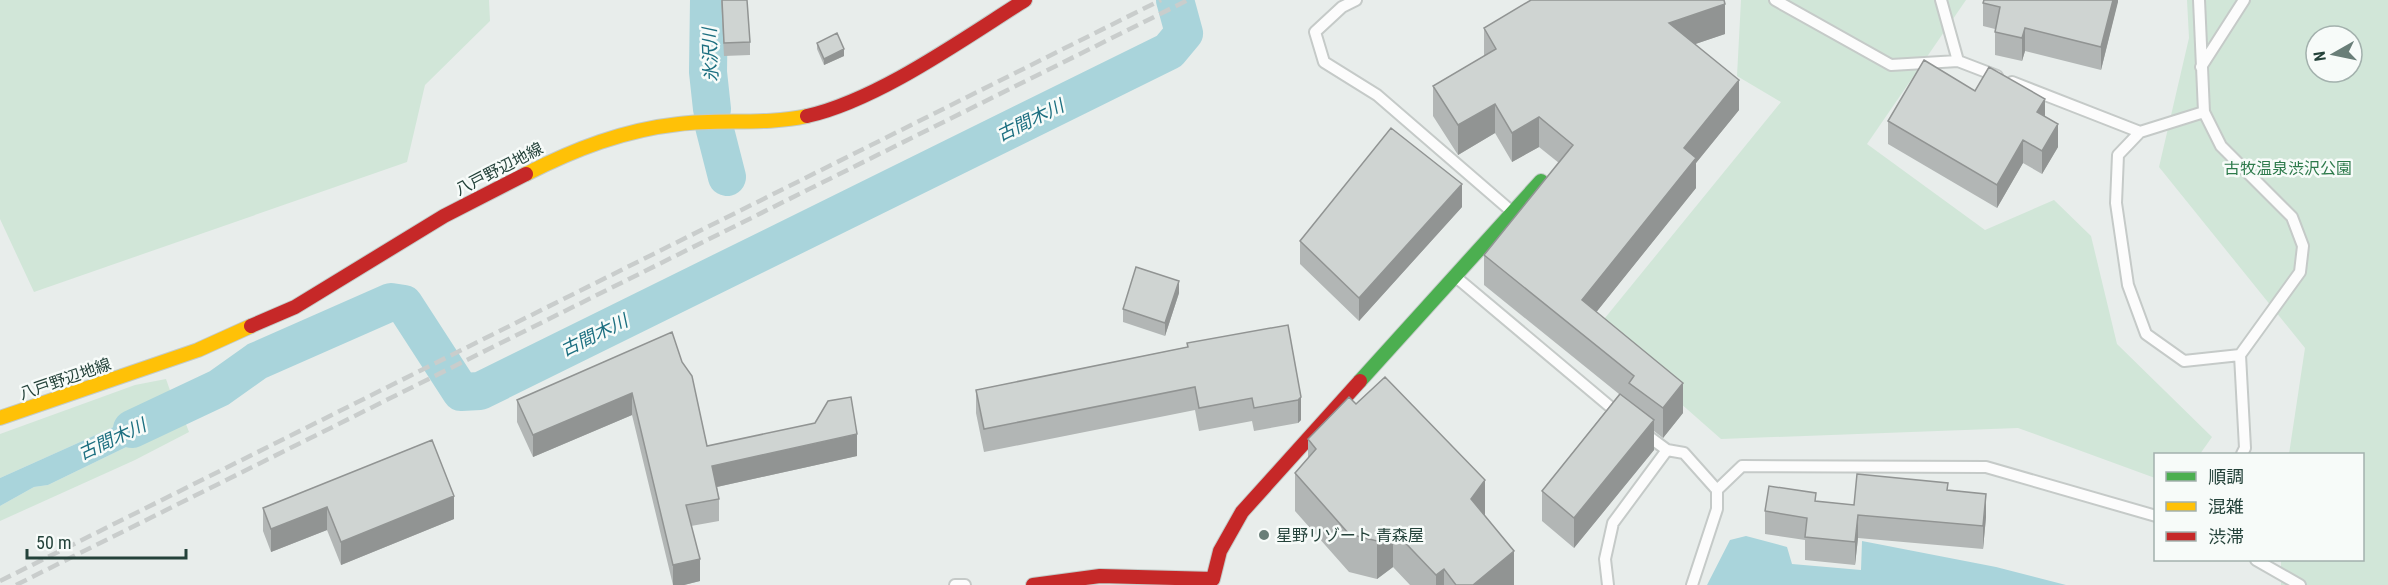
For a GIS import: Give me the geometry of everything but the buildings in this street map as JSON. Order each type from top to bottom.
[{"type":"main road","name":"八戸野辺地線","points":[[0,418],[198,351],[295,307],[444,216],[566,154],[619,134],[679,124],[801,117],[837,109],[928,60],[1025,0]]},
{"type":"main road","points":[[1033,585],[1056,580],[1129,575],[1213,582],[1220,551],[1242,512],[1541,180]]},
{"type":"lane","points":[[1356,0],[1342,7],[1315,32],[1324,62],[1377,95],[1513,212]]},
{"type":"lane","points":[[1775,0],[1891,65],[1958,61],[2140,132]]},
{"type":"lane","points":[[1941,0],[1958,61]]},
{"type":"lane","points":[[2199,0],[2204,112],[2221,146],[2292,217],[2303,246],[2300,272],[2240,355],[2245,448],[2242,453]]},
{"type":"lane","points":[[2201,67],[2244,0]]},
{"type":"lane","points":[[2204,112],[2140,132],[2118,155],[2116,203],[2128,285],[2146,334],[2184,361],[2240,355]]},
{"type":"lane","points":[[1454,276],[1613,410],[1667,450],[1684,453],[1717,490],[1717,509],[1692,585]]},
{"type":"lane","points":[[1608,585],[1605,560],[1613,523],[1667,450]]},
{"type":"lane","points":[[1717,490],[1742,466],[1986,467],[2154,515]]},
{"type":"lane","points":[[2258,561],[2300,585]]},
{"type":"lane","points":[[955,585],[965,585]]},
{"type":"green space","points":[[0,0],[489,0],[490,21],[425,85],[407,162],[34,292],[0,219]]},
{"type":"green space","points":[[1741,0],[1966,0],[1867,144],[1985,230],[2054,200],[2091,236],[2117,344],[2212,437],[2201,453],[2154,453],[2154,478],[2018,428],[1721,439],[1596,329],[1781,102],[1737,76]]},
{"type":"green space","name":"古牧温泉渋沢公園","points":[[2187,0],[2388,0],[2388,585],[2281,585],[2281,561],[2364,561],[2364,453],[2289,453],[2305,348],[2159,167],[2189,38]]},
{"type":"green space","points":[[166,379],[172,396],[118,425],[0,478],[0,434],[135,385]]},
{"type":"green space","points":[[184,419],[189,432],[135,460],[0,521],[0,506],[34,487],[48,485]]},
{"type":"water","points":[[172,396],[184,419],[48,485],[34,487],[0,506],[0,478],[118,425]]},
{"type":"water","points":[[1746,536],[1787,547],[1792,564],[1861,570],[1862,541],[1996,567],[2066,585],[1707,585],[1730,540]]},
{"type":"waterway","name":"氷沢川","points":[[709,0],[708,72],[712,109]]},
{"type":"waterway","name":"古間木川","points":[[132,429],[219,388],[257,361],[391,302],[404,304],[461,392],[480,391],[1169,51],[1184,33],[1175,0]]},
{"type":"waterway","name":"氷沢川","points":[[714,126],[727,177]]},
{"type":"railway","points":[[0,581],[1161,0]]},
{"type":"railway","points":[[16,585],[1188,0]]},
{"type":"traffic: fast","points":[[1360,381],[1541,181]]},
{"type":"traffic: slow","points":[[526,174],[581,149],[639,131],[679,124],[776,120],[807,116]]},
{"type":"traffic: slow","points":[[0,418],[198,350],[251,326]]},
{"type":"traffic: jam","points":[[807,116],[834,108],[891,83],[1025,0]]},
{"type":"traffic: jam","points":[[251,326],[295,307],[444,216],[526,174]]},
{"type":"traffic: jam","points":[[1033,585],[1100,576],[1213,579],[1220,551],[1242,512],[1360,381]]},
{"type":"place","name":"星野リゾート 青森屋","points":[[1264,535]]}]
